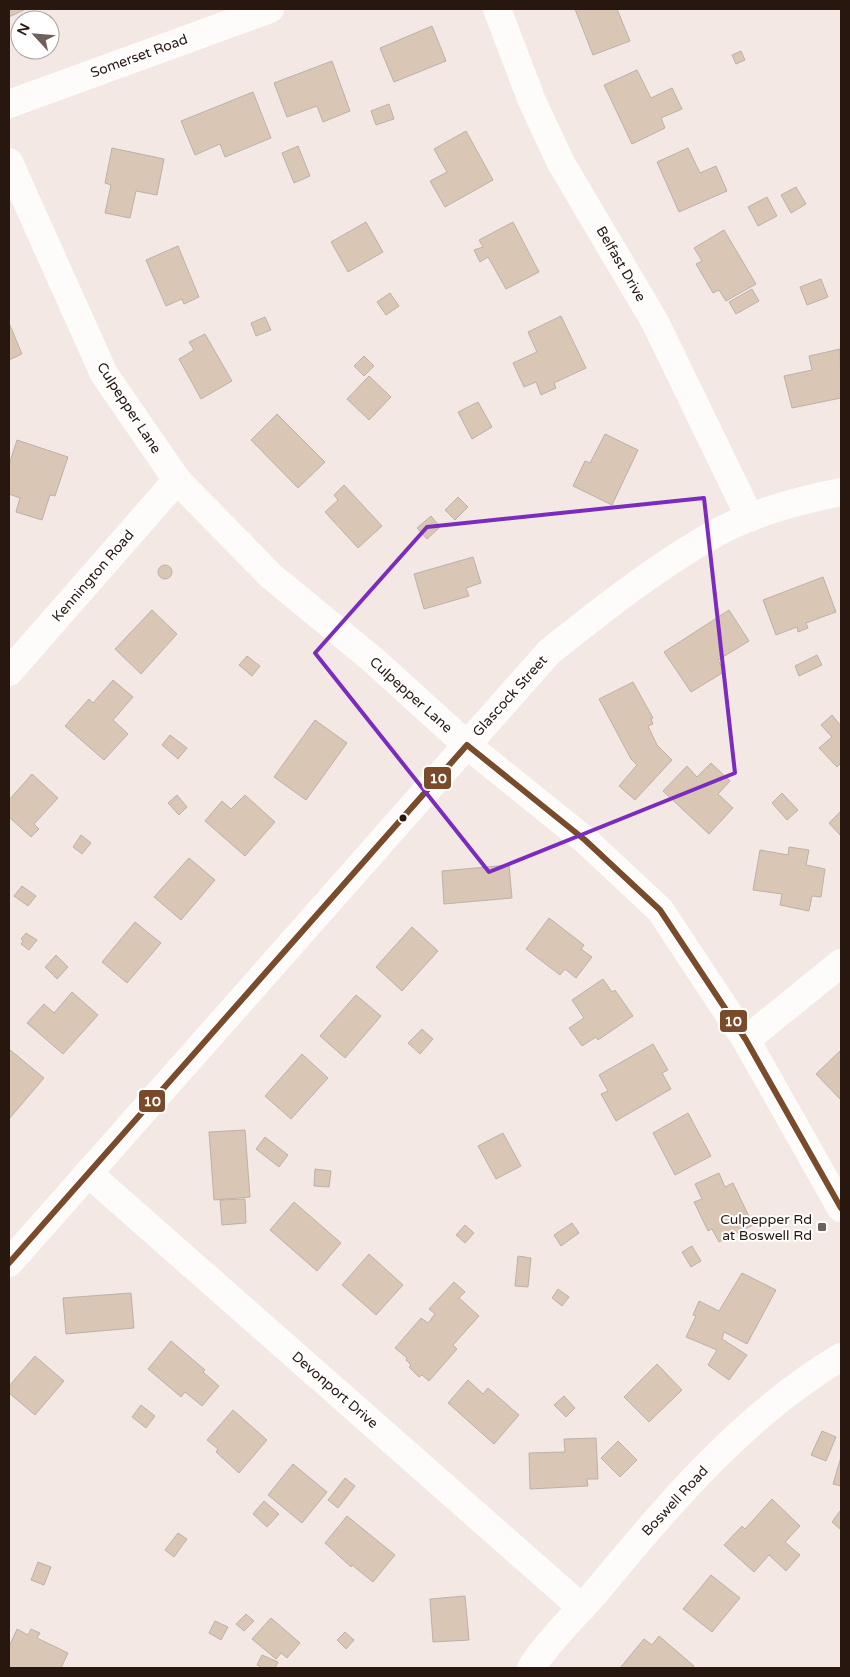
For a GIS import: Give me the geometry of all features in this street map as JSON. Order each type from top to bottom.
[{"type":"street","name":"Somerset Road","points":[[9,104],[270,9]]},
{"type":"street","name":"Belfast Drive","points":[[497,9],[532,101],[561,163],[654,322],[750,518]]},
{"type":"street","name":"Culpepper Lane","points":[[9,162],[104,374],[177,480],[271,576],[372,659],[467,745],[585,840],[660,910],[746,1040],[841,1208]]},
{"type":"street","name":"Kennington Road","points":[[9,672],[177,480]]},
{"type":"street","name":"Glascock Street","points":[[9,1263],[550,652],[630,588],[718,532],[750,518],[816,497],[841,492]]},
{"type":"street","points":[[746,1040],[841,963]]},
{"type":"street","name":"Devonport Drive","points":[[88,1173],[582,1608]]},
{"type":"street","name":"Boswell Road","points":[[531,1668],[546,1646],[582,1608],[644,1534],[749,1423],[816,1372],[841,1357]]},
{"type":"highlighted area","points":[[704,498],[735,773],[489,872],[315,653],[427,527]]},
{"type":"building","points":[[9,9],[26,9],[10,10],[9,17]]},
{"type":"building","points":[[575,9],[617,9],[630,41],[593,55]]},
{"type":"building","points":[[432,26],[446,61],[394,82],[380,48]]},
{"type":"building","points":[[741,51],[745,60],[736,64],[732,55]]},
{"type":"building","points":[[332,61],[350,111],[323,122],[317,106],[287,117],[274,83]]},
{"type":"building","points":[[637,70],[651,98],[672,88],[682,109],[661,118],[665,128],[632,144],[604,85]]},
{"type":"building","points":[[253,92],[271,138],[225,157],[220,144],[195,155],[181,121]]},
{"type":"building","points":[[389,104],[394,119],[376,125],[371,111]]},
{"type":"building","points":[[466,131],[493,180],[445,207],[430,181],[447,172],[434,149]]},
{"type":"building","points":[[298,146],[310,176],[294,183],[282,153]]},
{"type":"building","points":[[112,148],[164,159],[157,195],[136,191],[130,218],[105,213],[111,185],[105,183]]},
{"type":"building","points":[[688,148],[700,173],[716,166],[727,191],[679,212],[657,162]]},
{"type":"building","points":[[796,187],[806,204],[791,213],[781,195]]},
{"type":"building","points":[[767,197],[777,216],[758,226],[748,207]]},
{"type":"building","points":[[366,222],[383,252],[348,272],[331,242]]},
{"type":"building","points":[[513,222],[539,272],[506,289],[488,257],[480,262],[474,250],[483,247],[479,240]]},
{"type":"building","points":[[724,230],[756,284],[726,301],[719,290],[713,293],[696,264],[702,261],[694,248]]},
{"type":"building","points":[[178,246],[199,297],[184,304],[182,299],[166,306],[146,260]]},
{"type":"building","points":[[821,279],[828,297],[807,305],[800,287]]},
{"type":"building","points":[[752,289],[759,301],[736,314],[729,302]]},
{"type":"building","points":[[390,293],[399,306],[386,315],[377,302]]},
{"type":"building","points":[[561,316],[586,368],[554,383],[556,388],[541,395],[536,382],[524,387],[513,363],[537,352],[528,332]]},
{"type":"building","points":[[265,317],[271,330],[256,336],[251,323]]},
{"type":"building","points":[[9,323],[22,354],[9,360]]},
{"type":"building","points":[[205,334],[232,381],[201,399],[179,359],[194,350],[189,342]]},
{"type":"building","points":[[840,349],[841,398],[792,408],[784,376],[812,370],[809,356]]},
{"type":"building","points":[[364,356],[374,366],[364,376],[354,366]]},
{"type":"building","points":[[369,376],[391,397],[369,420],[347,399]]},
{"type":"building","points":[[478,402],[492,427],[472,439],[458,412]]},
{"type":"building","points":[[277,414],[325,462],[298,488],[251,440]]},
{"type":"building","points":[[605,434],[638,450],[612,505],[573,486],[585,461],[590,463]]},
{"type":"building","points":[[17,440],[68,457],[55,496],[50,495],[42,520],[16,512],[20,498],[9,494],[9,465]]},
{"type":"building","points":[[344,485],[382,526],[358,548],[325,512],[338,500],[334,495]]},
{"type":"building","points":[[458,497],[468,507],[455,520],[445,510]]},
{"type":"building","points":[[431,516],[440,527],[427,539],[417,528]]},
{"type":"building","points":[[473,557],[481,583],[466,588],[469,596],[424,609],[414,574]]},
{"type":"building","points":[[165,565],[170,567],[172,572],[170,577],[165,579],[160,577],[158,572],[160,567]]},
{"type":"building","points":[[823,577],[836,612],[806,623],[808,628],[798,632],[797,627],[776,635],[763,600]]},
{"type":"building","points":[[152,610],[177,634],[141,674],[115,649]]},
{"type":"building","points":[[729,610],[749,641],[718,660],[724,672],[691,692],[664,652]]},
{"type":"building","points":[[817,655],[822,665],[799,676],[795,666]]},
{"type":"building","points":[[247,656],[260,666],[252,676],[239,665]]},
{"type":"building","points":[[113,680],[133,697],[113,720],[128,734],[104,760],[65,726],[89,699],[93,703]]},
{"type":"building","points":[[633,682],[653,718],[651,719],[653,724],[648,726],[657,745],[672,760],[635,800],[619,786],[637,765],[631,759],[599,699]]},
{"type":"building","points":[[832,715],[841,726],[841,763],[837,767],[819,748],[832,737],[821,725]]},
{"type":"building","points":[[315,720],[347,743],[306,800],[274,777]]},
{"type":"building","points":[[170,735],[187,748],[178,759],[162,745]]},
{"type":"building","points":[[711,763],[730,781],[718,794],[733,808],[709,834],[663,791],[687,766],[697,777]]},
{"type":"building","points":[[32,774],[58,798],[34,824],[39,829],[31,837],[9,817],[9,800]]},
{"type":"building","points":[[782,793],[798,810],[787,820],[772,803]]},
{"type":"building","points":[[177,795],[187,807],[179,815],[168,803]]},
{"type":"building","points":[[245,795],[275,822],[245,856],[205,821],[222,801],[231,809]]},
{"type":"building","points":[[841,811],[841,836],[829,823]]},
{"type":"building","points":[[81,835],[91,843],[82,854],[73,847]]},
{"type":"building","points":[[789,847],[809,850],[806,865],[825,869],[821,897],[812,896],[809,911],[780,905],[782,894],[753,890],[760,850],[788,855]]},
{"type":"building","points":[[189,858],[215,880],[181,920],[154,897]]},
{"type":"building","points":[[509,865],[512,898],[444,904],[442,871]]},
{"type":"building","points":[[22,886],[36,896],[28,906],[14,896]]},
{"type":"building","points":[[549,918],[584,945],[581,949],[592,957],[576,978],[565,969],[560,975],[526,949]]},
{"type":"building","points":[[135,922],[161,943],[127,983],[102,962]]},
{"type":"building","points":[[412,927],[438,951],[402,991],[376,967]]},
{"type":"building","points":[[26,933],[37,940],[29,950],[21,944],[23,941],[21,939]]},
{"type":"building","points":[[56,955],[68,967],[57,979],[45,967]]},
{"type":"building","points":[[603,979],[612,992],[615,990],[633,1016],[598,1040],[596,1037],[582,1046],[569,1028],[584,1018],[572,1000]]},
{"type":"building","points":[[72,992],[98,1015],[63,1054],[27,1023],[44,1004],[54,1013]]},
{"type":"building","points":[[356,995],[381,1016],[345,1058],[320,1036]]},
{"type":"building","points":[[422,1029],[433,1039],[420,1054],[408,1043]]},
{"type":"building","points":[[653,1044],[668,1070],[662,1073],[671,1089],[616,1121],[601,1094],[608,1091],[599,1075]]},
{"type":"building","points":[[9,1049],[44,1078],[9,1119]]},
{"type":"building","points":[[841,1050],[841,1100],[816,1074]]},
{"type":"building","points":[[302,1054],[328,1078],[291,1119],[265,1096]]},
{"type":"building","points":[[688,1113],[711,1156],[675,1175],[653,1133]]},
{"type":"building","points":[[245,1130],[250,1197],[214,1200],[209,1132]]},
{"type":"building","points":[[503,1133],[521,1166],[496,1179],[478,1146]]},
{"type":"building","points":[[265,1137],[288,1155],[279,1167],[256,1149]]},
{"type":"building","points":[[315,1169],[331,1171],[329,1187],[314,1186]]},
{"type":"building","points":[[719,1173],[725,1187],[733,1183],[753,1225],[719,1242],[712,1229],[708,1231],[694,1202],[702,1199],[695,1184]]},
{"type":"building","points":[[245,1199],[246,1223],[222,1225],[220,1200]]},
{"type":"building","points":[[294,1202],[341,1243],[317,1271],[270,1230]]},
{"type":"building","points":[[572,1223],[579,1233],[561,1246],[554,1235]]},
{"type":"building","points":[[465,1225],[474,1233],[465,1243],[456,1235]]},
{"type":"building","points":[[692,1246],[701,1261],[691,1267],[682,1252]]},
{"type":"building","points":[[369,1254],[403,1285],[376,1315],[342,1285]]},
{"type":"building","points":[[518,1256],[531,1258],[528,1287],[515,1286]]},
{"type":"building","points":[[742,1273],[776,1290],[747,1344],[724,1332],[722,1339],[747,1355],[729,1380],[708,1365],[717,1350],[686,1337],[696,1316],[693,1315],[699,1301],[719,1311]]},
{"type":"building","points":[[454,1282],[465,1292],[459,1298],[479,1316],[453,1345],[457,1349],[429,1381],[422,1375],[419,1377],[409,1367],[411,1365],[406,1360],[407,1358],[395,1348],[421,1318],[428,1323],[435,1314],[429,1309]]},
{"type":"building","points":[[558,1289],[569,1297],[562,1306],[552,1298]]},
{"type":"building","points":[[131,1293],[134,1328],[66,1334],[63,1298]]},
{"type":"building","points":[[171,1341],[205,1370],[203,1372],[219,1386],[202,1406],[185,1392],[181,1397],[148,1369]]},
{"type":"building","points":[[35,1356],[64,1381],[35,1415],[9,1393],[9,1386]]},
{"type":"building","points":[[657,1364],[682,1390],[649,1422],[624,1397]]},
{"type":"building","points":[[468,1380],[483,1394],[488,1388],[519,1415],[494,1444],[448,1403]]},
{"type":"building","points":[[564,1396],[575,1408],[566,1417],[554,1405]]},
{"type":"building","points":[[141,1405],[155,1416],[146,1428],[132,1417]]},
{"type":"building","points":[[233,1410],[267,1440],[239,1473],[216,1452],[218,1449],[207,1440]]},
{"type":"building","points":[[822,1431],[836,1437],[826,1461],[811,1455]]},
{"type":"building","points":[[596,1438],[598,1479],[587,1479],[588,1486],[530,1489],[529,1453],[565,1452],[564,1439]]},
{"type":"building","points":[[618,1441],[637,1460],[620,1477],[601,1458]]},
{"type":"building","points":[[841,1457],[841,1486],[833,1484]]},
{"type":"building","points":[[293,1464],[327,1492],[302,1523],[268,1495]]},
{"type":"building","points":[[345,1478],[355,1486],[338,1508],[328,1500]]},
{"type":"building","points":[[772,1499],[800,1526],[785,1542],[800,1555],[786,1571],[769,1555],[754,1572],[724,1545],[742,1526],[745,1529]]},
{"type":"building","points":[[264,1501],[279,1514],[267,1527],[253,1514]]},
{"type":"building","points":[[841,1512],[841,1530],[832,1522]]},
{"type":"building","points":[[347,1516],[395,1555],[373,1582],[352,1565],[351,1567],[325,1543]]},
{"type":"building","points":[[178,1533],[187,1539],[174,1557],[165,1550]]},
{"type":"building","points":[[38,1562],[51,1567],[44,1585],[31,1580]]},
{"type":"building","points":[[711,1575],[740,1598],[712,1632],[683,1609]]},
{"type":"building","points":[[465,1596],[469,1640],[433,1642],[430,1599]]},
{"type":"building","points":[[246,1614],[254,1621],[244,1631],[236,1624]]},
{"type":"building","points":[[271,1618],[300,1643],[287,1658],[281,1653],[276,1659],[252,1639]]},
{"type":"building","points":[[215,1621],[228,1627],[221,1640],[209,1633]]},
{"type":"building","points":[[17,1629],[28,1635],[31,1629],[40,1633],[37,1638],[68,1653],[61,1668],[9,1668],[9,1647]]},
{"type":"building","points":[[345,1632],[354,1640],[346,1649],[337,1640]]},
{"type":"building","points":[[659,1636],[694,1666],[692,1668],[620,1668],[644,1639],[652,1645]]},
{"type":"building","points":[[262,1655],[278,1662],[275,1668],[259,1668],[260,1666],[257,1665]]},
{"type":"transit line","name":"10","points":[[9,1263],[467,745],[585,840],[660,910],[746,1040],[841,1208]]},
{"type":"place","name":"Culpepper Rd at Boswell Rd","points":[[822,1227]]}]
